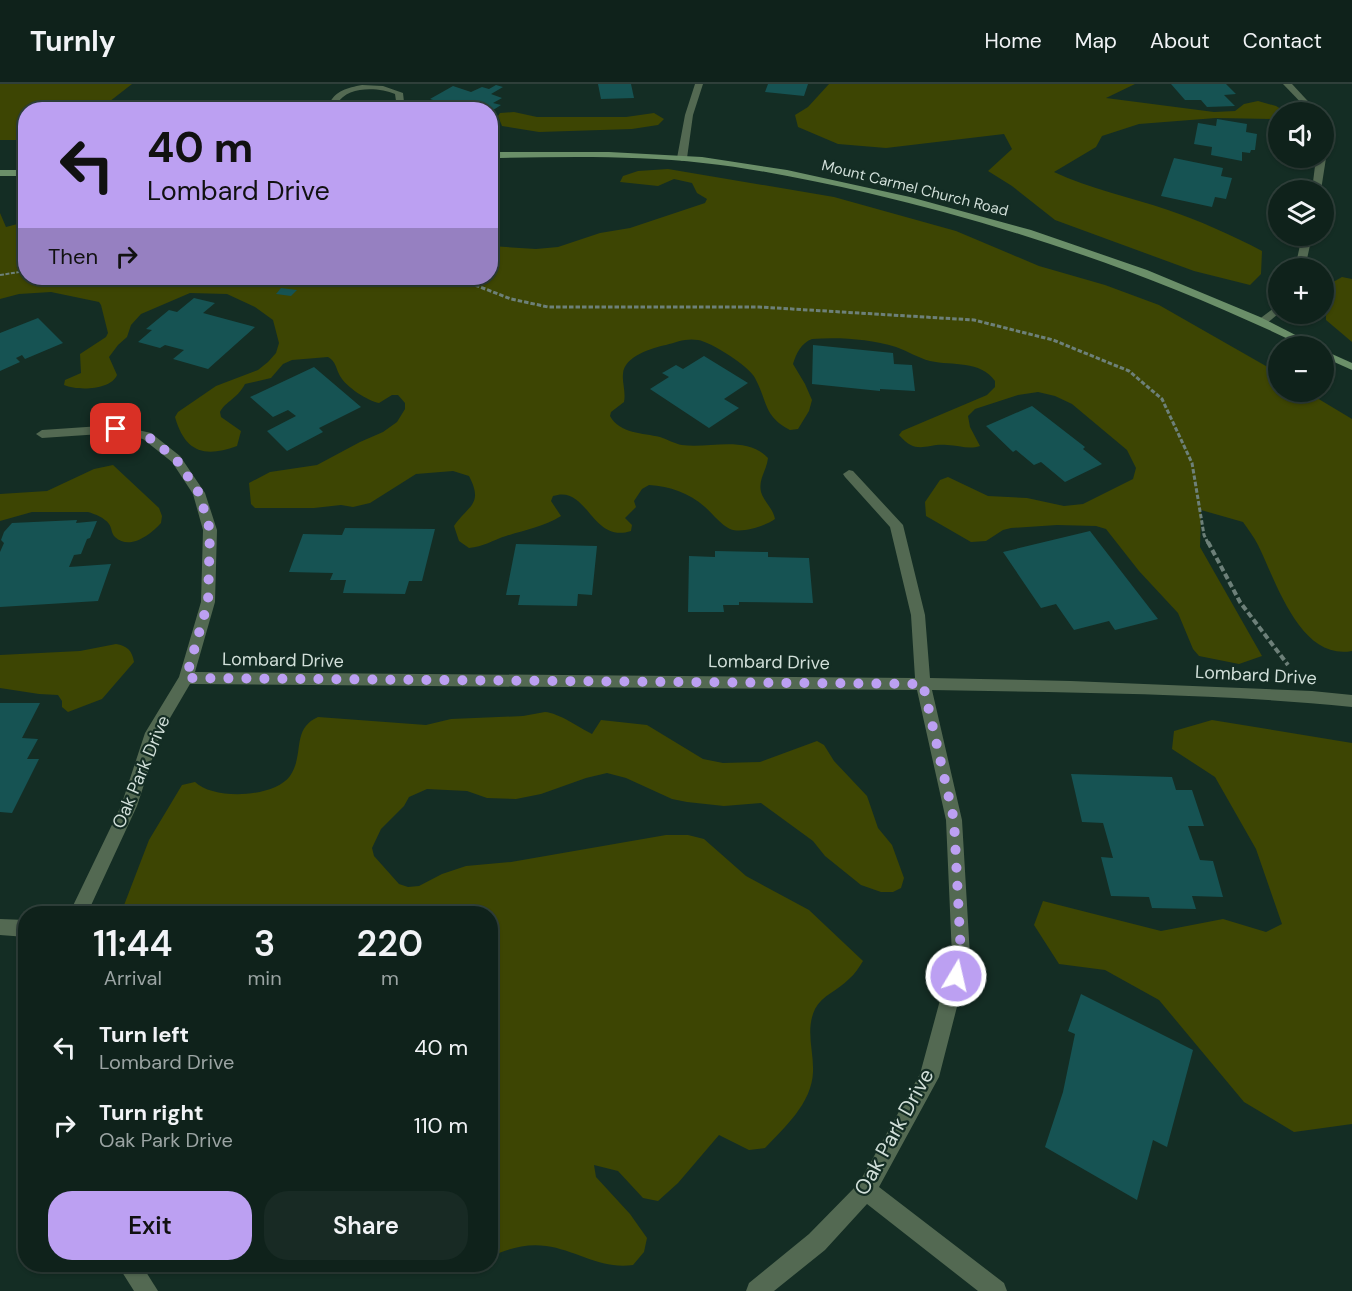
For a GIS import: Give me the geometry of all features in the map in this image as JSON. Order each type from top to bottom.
[{"type":"main road","name":"Mount Carmel Church Road","points":[[498,155],[580,154],[682,158],[790,173],[895,195],[1046,236],[1204,295],[1291,336]]},
{"type":"main road","points":[[0,173],[18,172]]},
{"type":"main road","points":[[1334,358],[1352,367]]},
{"type":"street","points":[[682,158],[689,115],[699,84]]},
{"type":"street","points":[[1287,84],[1304,102]]},
{"type":"street","points":[[334,102],[339,94],[356,87],[377,86],[387,87],[399,93],[400,102]]},
{"type":"street","points":[[1262,322],[1268,317]]},
{"type":"street","name":"Oak Park Drive","points":[[42,434],[116,429],[147,436],[176,459],[199,493],[210,530],[208,602],[186,678],[153,734],[129,806],[82,906]]},
{"type":"street","name":"Oak Park Drive","points":[[757,1291],[817,1242],[866,1190],[929,1077],[961,956],[954,820],[923,684],[918,615],[896,525],[849,474]]},
{"type":"street","name":"Lombard Drive","points":[[186,678],[923,684],[1312,696],[1352,701]]},
{"type":"street","points":[[0,927],[18,928]]},
{"type":"street","points":[[866,1190],[996,1291]]},
{"type":"street","points":[[134,1272],[147,1291]]},
{"type":"path","points":[[0,274],[18,272]]},
{"type":"path","points":[[476,285],[511,299],[548,307],[759,307],[974,320],[1053,340],[1129,371],[1162,399],[1192,463],[1204,535],[1240,602],[1312,696]]},
{"type":"green space","points":[[0,84],[132,84],[109,102],[18,102],[18,140],[0,140]]},
{"type":"green space","points":[[829,84],[1135,84],[1106,98],[1214,112],[1235,111],[1244,104],[1258,101],[1268,104],[1268,119],[1216,118],[1139,124],[1102,136],[1096,147],[1054,172],[1096,188],[1180,214],[1239,239],[1262,251],[1261,274],[1250,285],[1194,271],[1055,220],[1012,186],[988,171],[1012,149],[1004,134],[886,148],[838,144],[798,127],[795,115],[808,107]]},
{"type":"green space","points":[[514,112],[537,117],[626,117],[654,113],[664,119],[658,125],[632,129],[539,132],[502,126],[498,116],[500,113]]},
{"type":"green space","points":[[668,169],[834,197],[956,231],[1039,266],[1105,285],[1159,305],[1268,367],[1268,402],[1324,402],[1352,419],[1352,651],[1334,651],[1318,644],[1304,631],[1292,615],[1258,545],[1243,522],[1201,510],[1200,547],[1262,656],[1239,664],[1199,656],[1193,649],[1178,613],[1139,571],[1106,529],[1096,526],[1057,525],[1011,528],[1003,530],[986,541],[971,542],[926,516],[925,502],[940,480],[948,477],[988,496],[1027,498],[1064,506],[1083,504],[1133,479],[1136,468],[1127,450],[1072,404],[1055,396],[1038,392],[1018,395],[975,409],[968,416],[970,427],[980,446],[917,447],[899,435],[902,431],[987,395],[995,387],[995,381],[989,374],[974,367],[930,361],[896,347],[865,340],[812,339],[802,346],[793,364],[812,400],[809,411],[798,429],[790,430],[770,414],[751,373],[738,361],[720,350],[698,340],[689,340],[647,351],[633,358],[625,368],[624,402],[611,412],[610,416],[614,422],[626,430],[660,437],[682,445],[727,444],[759,451],[768,458],[761,483],[761,492],[775,519],[741,531],[730,529],[699,502],[686,494],[649,485],[642,489],[634,501],[636,507],[625,518],[632,525],[631,531],[618,533],[607,529],[574,498],[565,495],[553,496],[551,501],[561,516],[541,526],[469,548],[459,541],[454,526],[472,504],[475,493],[469,476],[453,471],[416,474],[370,503],[353,507],[341,505],[314,508],[255,508],[251,504],[249,483],[270,472],[317,465],[383,432],[397,422],[405,409],[405,403],[398,395],[392,395],[379,403],[358,393],[347,385],[328,357],[292,360],[283,364],[271,378],[245,384],[220,412],[221,417],[241,431],[237,446],[225,450],[206,451],[190,445],[179,429],[175,417],[178,412],[216,386],[258,370],[276,353],[279,343],[273,320],[255,307],[227,294],[190,293],[141,314],[131,325],[127,337],[109,357],[117,375],[114,380],[94,388],[85,388],[64,385],[65,380],[81,373],[80,354],[106,337],[108,333],[99,302],[51,292],[19,294],[0,299],[0,213],[6,227],[18,224],[18,285],[498,285],[498,246],[536,249],[558,247],[600,233],[630,228],[705,203],[707,199],[697,193],[692,183],[674,179],[658,186],[620,182],[623,176],[638,171]]},
{"type":"green space","points":[[1342,277],[1352,279],[1352,342],[1331,324],[1334,324],[1334,282]]},
{"type":"green space","points":[[113,465],[159,508],[162,516],[161,523],[152,532],[134,542],[121,541],[115,537],[105,520],[88,512],[32,512],[0,521],[0,494],[47,491],[94,469]]},
{"type":"green space","points":[[116,644],[128,649],[134,662],[102,699],[68,712],[62,707],[62,701],[58,695],[0,688],[0,655],[80,651]]},
{"type":"green space","points":[[550,713],[592,734],[601,720],[647,725],[703,759],[723,763],[760,762],[817,741],[824,745],[834,761],[867,796],[878,828],[892,845],[904,878],[901,888],[893,892],[881,892],[861,885],[825,856],[813,841],[761,803],[724,806],[687,802],[672,799],[626,778],[607,773],[541,794],[516,799],[487,798],[467,791],[427,789],[409,797],[404,806],[381,829],[372,848],[374,856],[399,884],[408,887],[419,886],[442,874],[466,866],[511,862],[666,835],[688,835],[704,839],[746,876],[809,910],[863,961],[845,983],[822,1000],[815,1009],[810,1033],[813,1072],[808,1094],[796,1114],[765,1148],[749,1150],[719,1135],[678,1183],[658,1201],[643,1198],[618,1171],[594,1165],[596,1177],[630,1214],[647,1238],[644,1252],[633,1265],[611,1265],[557,1248],[539,1245],[517,1247],[498,1253],[498,906],[124,906],[149,840],[182,785],[195,782],[215,792],[229,794],[271,789],[290,776],[297,759],[304,728],[318,717],[426,725],[451,719]]},
{"type":"green space","points":[[1212,720],[1352,743],[1352,1124],[1294,1132],[1244,1102],[1159,1000],[1105,970],[1059,964],[1034,925],[1043,901],[1161,931],[1223,919],[1266,932],[1282,924],[1256,849],[1215,777],[1172,749],[1174,731]]},
{"type":"building","points":[[598,84],[631,84],[634,98],[601,99]]},
{"type":"building","points":[[768,84],[808,84],[804,96],[765,92]]},
{"type":"building","points":[[1171,84],[1226,84],[1236,94],[1224,95],[1235,106],[1207,107],[1201,100],[1185,100]]},
{"type":"building","points":[[496,85],[503,87],[491,94],[502,98],[495,102],[439,102],[430,99],[453,86],[471,92],[482,87],[489,89]]},
{"type":"building","points":[[1217,119],[1247,124],[1246,132],[1257,134],[1255,150],[1251,150],[1250,153],[1242,152],[1242,161],[1211,155],[1212,147],[1194,144],[1198,123],[1216,126]]},
{"type":"building","points":[[1174,158],[1223,168],[1221,176],[1232,178],[1226,199],[1215,197],[1212,207],[1161,196]]},
{"type":"building","points":[[281,288],[297,290],[291,296],[276,294]]},
{"type":"building","points":[[194,298],[215,303],[203,313],[255,327],[208,369],[173,359],[184,350],[165,345],[160,348],[138,342],[152,330],[146,329],[169,310],[177,312]]},
{"type":"building","points":[[38,318],[63,343],[25,359],[22,355],[16,358],[20,362],[0,371],[0,333]]},
{"type":"building","points":[[813,345],[893,353],[894,364],[912,365],[915,391],[880,389],[880,391],[812,384]]},
{"type":"building","points":[[704,356],[748,383],[724,399],[739,408],[709,428],[650,389],[669,377],[662,373],[676,365],[683,369]]},
{"type":"building","points":[[314,367],[361,407],[319,428],[323,432],[287,451],[267,431],[296,416],[288,410],[273,417],[250,397]]},
{"type":"building","points":[[1032,406],[1085,447],[1083,449],[1102,464],[1065,482],[1041,462],[1034,465],[1016,450],[1013,452],[986,426]]},
{"type":"building","points":[[77,520],[76,523],[97,521],[81,554],[74,555],[69,567],[111,564],[98,601],[0,607],[0,552],[4,543],[1,540],[4,532],[12,523]]},
{"type":"building","points":[[345,528],[435,529],[422,581],[409,581],[405,594],[343,593],[346,580],[330,580],[333,573],[289,572],[303,534],[342,535]]},
{"type":"building","points":[[1090,531],[1158,619],[1115,630],[1109,621],[1074,630],[1056,604],[1041,608],[1003,552]]},
{"type":"building","points":[[516,544],[597,546],[592,595],[578,594],[577,606],[518,605],[520,595],[506,595]]},
{"type":"building","points":[[715,551],[768,552],[768,557],[809,558],[813,603],[739,602],[739,605],[723,605],[724,612],[688,612],[689,556],[715,557]]},
{"type":"building","points":[[0,703],[40,703],[22,738],[38,739],[27,759],[39,759],[12,813],[0,812]]},
{"type":"building","points":[[1071,774],[1172,777],[1176,790],[1192,790],[1204,826],[1188,826],[1200,860],[1213,861],[1223,897],[1192,896],[1196,909],[1152,908],[1149,897],[1111,896],[1101,857],[1113,858],[1103,823],[1082,822]]},
{"type":"building","points":[[1081,994],[1193,1050],[1167,1147],[1153,1140],[1137,1200],[1045,1147],[1063,1092],[1075,1034],[1068,1031]]},
{"type":"route","points":[[116,429],[147,436],[176,459],[199,493],[210,530],[208,602],[186,678],[592,679],[923,684],[954,820],[961,956],[956,976]]}]
